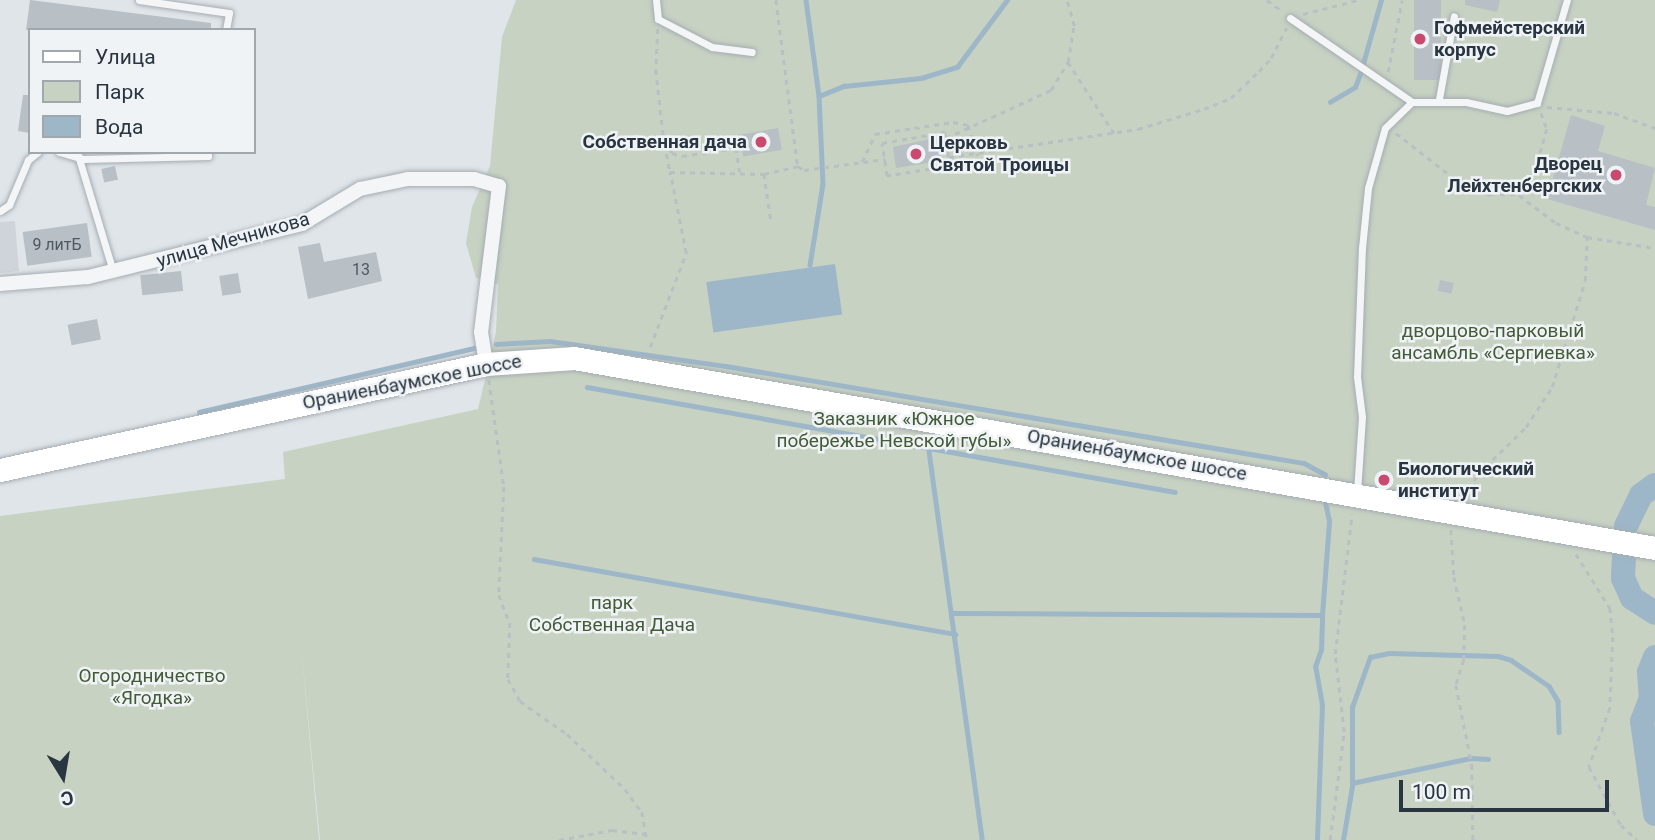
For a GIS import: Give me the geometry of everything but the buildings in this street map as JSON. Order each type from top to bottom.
[{"type":"main road","name":"Ораниенбаумское шоссе","points":[[0,470],[486,365],[574,358],[1655,548]]},
{"type":"street","name":"улица Мечникова","points":[[0,284],[114,272],[302,224],[360,189],[451,176],[499,186],[481,332],[486,365]]},
{"type":"lane","points":[[139,0],[229,13],[226,28]]},
{"type":"lane","points":[[656,0],[658,19],[712,47],[752,52]]},
{"type":"lane","points":[[1290,18],[1385,86],[1412,102],[1439,99],[1507,111],[1537,103],[1567,0]]},
{"type":"lane","points":[[1439,99],[1454,16]]},
{"type":"lane","points":[[1356,494],[1362,417],[1357,377],[1362,248],[1368,188],[1388,125],[1412,102]]},
{"type":"lane","points":[[0,211],[9,205],[28,160],[36,154]]},
{"type":"lane","points":[[114,272],[80,156],[208,154]]},
{"type":"path","points":[[776,0],[798,166]]},
{"type":"path","points":[[946,138],[1051,90],[1068,62],[1074,26],[1067,0]]},
{"type":"path","points":[[1267,0],[1290,18]]},
{"type":"path","points":[[949,157],[978,155],[1114,133],[1166,122],[1231,98],[1271,58],[1290,18],[1357,0]]},
{"type":"path","points":[[1385,86],[1402,0]]},
{"type":"path","points":[[650,347],[686,253],[664,141],[656,71],[658,19]]},
{"type":"path","points":[[1068,62],[1114,133]]},
{"type":"path","points":[[1537,103],[1567,112],[1614,113],[1655,128]]},
{"type":"path","points":[[1519,195],[1535,171],[1548,129],[1537,103]]},
{"type":"path","points":[[862,162],[874,134],[953,122],[969,128]]},
{"type":"path","points":[[1388,125],[1468,189],[1519,195],[1556,223],[1587,237],[1655,248]]},
{"type":"path","points":[[969,128],[978,155]]},
{"type":"path","points":[[945,132],[949,157],[950,166],[887,176],[882,143],[945,132]]},
{"type":"path","points":[[664,141],[672,153],[692,155],[736,148],[740,173]]},
{"type":"path","points":[[670,172],[764,174],[798,166],[804,170],[885,159]]},
{"type":"path","points":[[764,174],[771,221]]},
{"type":"path","points":[[1473,840],[1472,765],[1456,685],[1464,660],[1465,625],[1449,539],[1456,512],[1478,474],[1526,427],[1552,387],[1586,281],[1587,237]]},
{"type":"path","points":[[486,365],[504,487],[499,595],[510,623],[508,679],[520,701],[567,734],[625,789],[642,812],[647,840]]},
{"type":"path","points":[[1330,840],[1344,732],[1335,654],[1356,494]]},
{"type":"path","points":[[1574,544],[1580,564],[1610,608],[1613,637],[1610,708],[1589,768],[1622,825],[1637,840]]},
{"type":"path","points":[[559,840],[612,830],[647,834]]},
{"type":"shaded area","points":[[15,221],[19,271],[0,273],[0,222]]},
{"type":"green space","name":"Заказник «Южное побережье Невской губы»","points":[[516,0],[1655,0],[1655,840],[320,840],[301,645],[319,840],[0,840],[0,516],[285,479],[283,452],[478,409],[496,332],[498,284],[476,278],[466,243],[472,207],[490,166],[502,37]]},
{"type":"water","points":[[835,264],[842,315],[713,333],[706,282]]},
{"type":"waterway","points":[[806,0],[819,96],[823,184],[810,265]]},
{"type":"waterway","points":[[819,96],[844,86],[921,78],[957,67],[1007,0]]},
{"type":"waterway","points":[[1362,67],[1381,0]]},
{"type":"waterway","points":[[1330,102],[1355,87],[1361,71]]},
{"type":"waterway","points":[[496,344],[550,341],[726,366],[1304,463],[1325,474]]},
{"type":"waterway","points":[[199,412],[475,348]]},
{"type":"waterway","points":[[587,387],[1175,492]]},
{"type":"waterway","points":[[929,451],[982,840]]},
{"type":"waterway","points":[[1626,526],[1641,495],[1655,485]]},
{"type":"waterway","points":[[952,613],[1322,615],[1329,521],[1324,498]]},
{"type":"waterway","points":[[1624,557],[1623,578],[1632,598],[1655,613]]},
{"type":"waterway","points":[[534,559],[955,634]]},
{"type":"waterway","points":[[1317,840],[1322,705],[1315,667],[1321,650],[1322,615]]},
{"type":"waterway","points":[[1343,840],[1352,786],[1352,707],[1370,657],[1389,653],[1498,656],[1511,660],[1549,686],[1558,701],[1559,732]]},
{"type":"waterway","points":[[1655,657],[1649,672],[1651,698],[1642,721],[1655,814]]},
{"type":"waterway","points":[[1352,783],[1471,758],[1488,759]]},
{"type":"place","name":"Гофмейстерский корпус","points":[[1420,39]]},
{"type":"place","name":"Собственная дача","points":[[761,142]]},
{"type":"place","name":"Церковь Святой Троицы","points":[[916,154]]},
{"type":"place","name":"Дворец Лейхтенбергских","points":[[1616,175]]},
{"type":"place","name":"Биологический институт","points":[[1384,480]]},
{"type":"park label","name":"дворцово-парковый ансамбль «Сергиевка»","points":[[1493,342]]},
{"type":"park label","name":"парк Собственная Дача","points":[[612,614]]},
{"type":"park label","name":"Огородничество «Ягодка»","points":[[152,687]]}]
